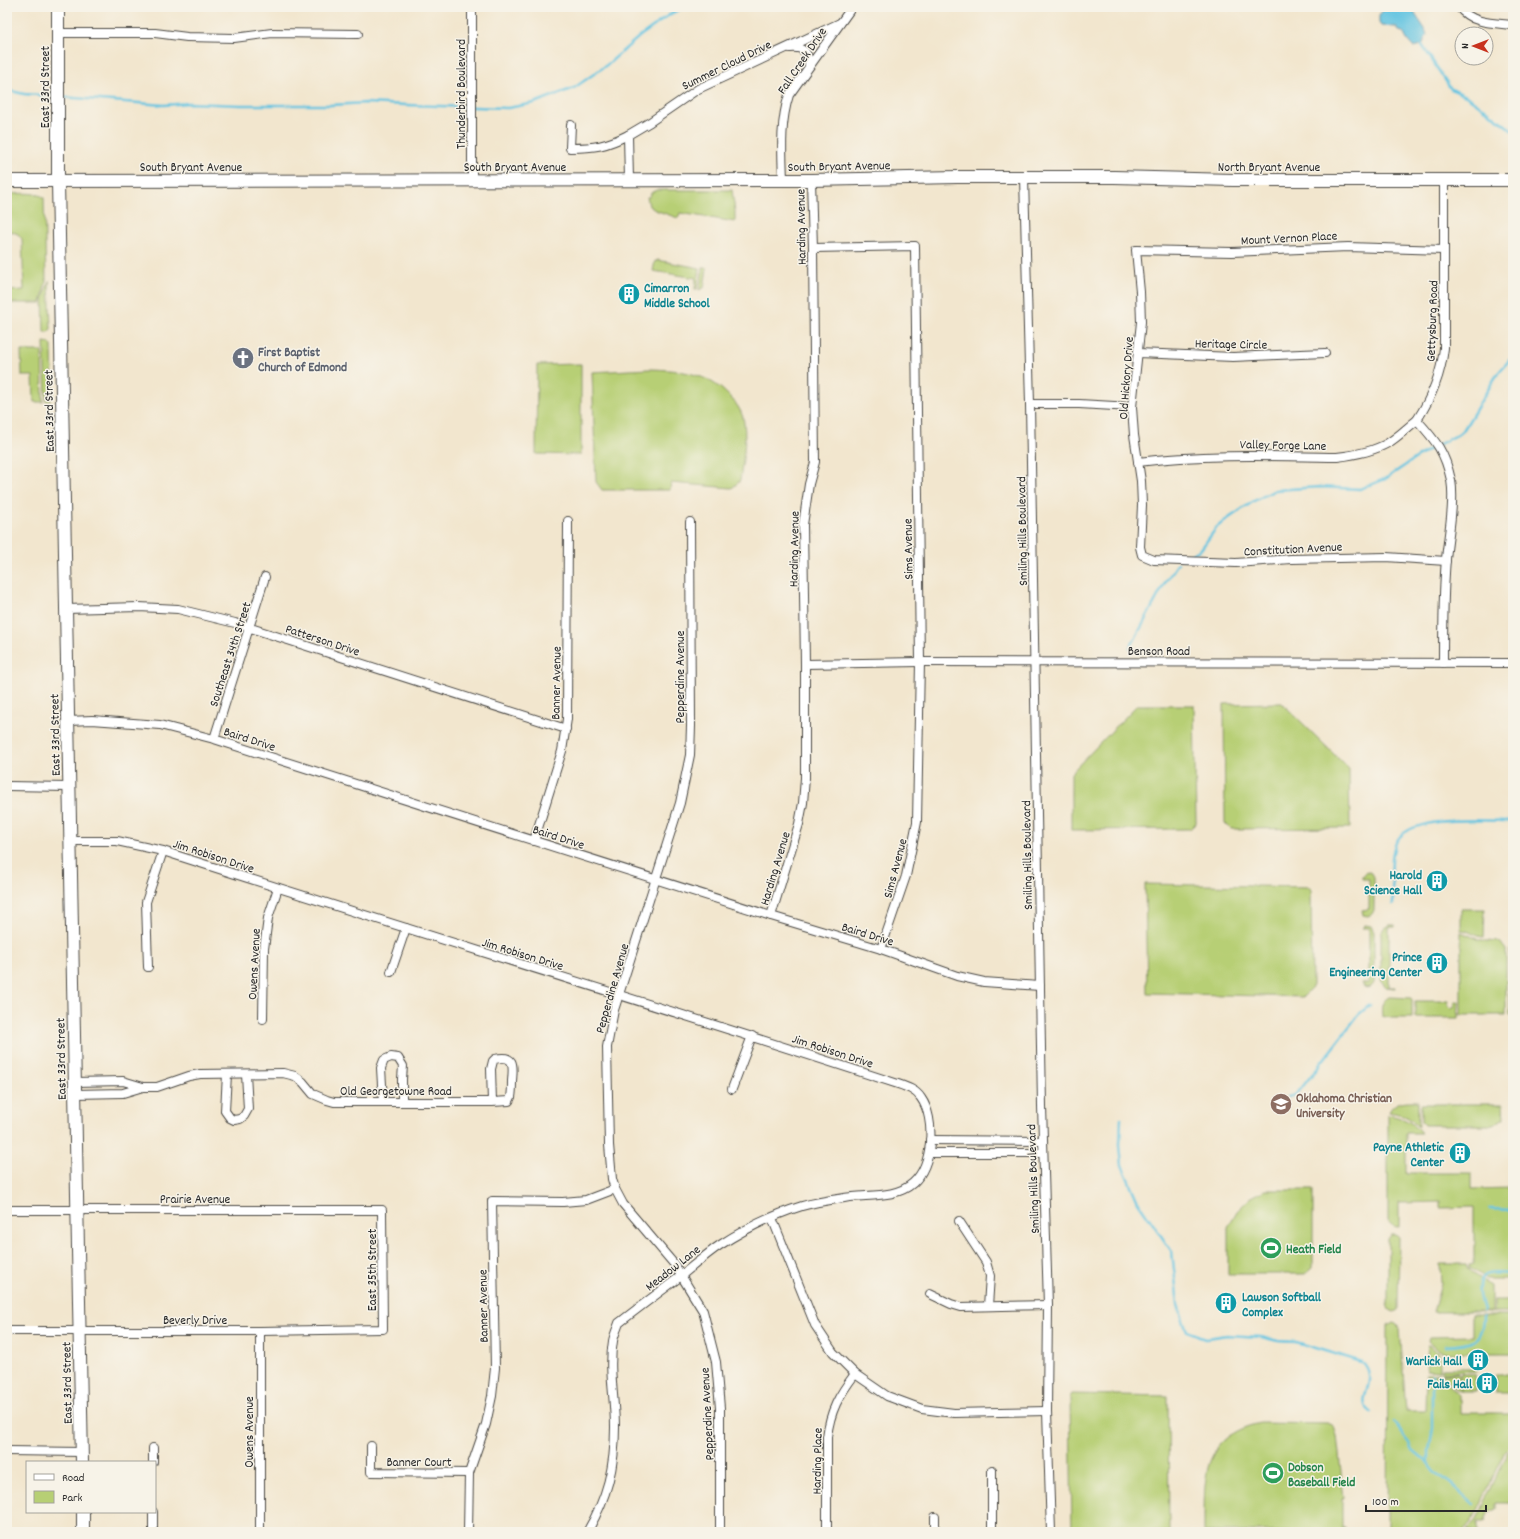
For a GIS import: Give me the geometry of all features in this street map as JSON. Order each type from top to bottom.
[{"type":"street","name":"East 33rd Street","points":[[58,7],[58,181],[82,1457]]},
{"type":"street","name":"Thunderbird Boulevard","points":[[472,7],[472,180]]},
{"type":"street","name":"Fall Creek Drive","points":[[782,180],[782,126],[784,109],[789,95],[809,65],[852,7]]},
{"type":"street","points":[[1459,7],[1468,16],[1474,19],[1513,25]]},
{"type":"street","name":"Summer Cloud Drive","points":[[571,125],[570,148],[593,148],[615,141],[650,122],[698,89],[840,23]]},
{"type":"street","points":[[58,33],[155,33],[187,37],[234,38],[272,33],[358,34]]},
{"type":"street","points":[[786,48],[800,48],[805,51],[809,58],[809,65]]},
{"type":"street","points":[[628,135],[629,180]]},
{"type":"street","name":"South Bryant Avenue","points":[[7,181],[811,180],[1024,177]]},
{"type":"street","name":"North Bryant Avenue","points":[[1024,177],[1114,177],[1234,180],[1513,180]]},
{"type":"street","name":"Smiling Hills Boulevard","points":[[1024,177],[1030,404],[1043,1153],[1048,1305],[1047,1411],[1051,1532]]},
{"type":"street","name":"Harding Avenue","points":[[772,916],[800,824],[805,778],[803,525],[809,484],[815,462],[811,180]]},
{"type":"street","name":"Gettysburg Road","points":[[1417,420],[1427,405],[1436,386],[1443,361],[1445,321],[1444,180]]},
{"type":"street","name":"Sims Avenue","points":[[813,248],[916,246],[920,662],[918,822],[906,876],[881,949]]},
{"type":"street","name":"Mount Vernon Place","points":[[1136,250],[1232,252],[1348,247],[1444,250]]},
{"type":"street","name":"Old Hickory Drive","points":[[1136,250],[1141,322],[1132,406],[1142,505],[1140,547],[1142,555]]},
{"type":"street","name":"Heritage Circle","points":[[1138,353],[1233,357],[1325,353]]},
{"type":"street","points":[[1030,404],[1132,406]]},
{"type":"street","points":[[1417,420],[1435,439],[1447,466],[1451,482],[1451,502],[1443,608],[1443,663]]},
{"type":"street","name":"Valley Forge Lane","points":[[1138,462],[1203,456],[1236,455],[1350,456],[1363,453],[1388,443],[1417,420]]},
{"type":"street","name":"Banner Avenue","points":[[534,841],[562,751],[566,729],[568,709],[568,521]]},
{"type":"street","name":"Pepperdine Avenue","points":[[690,522],[690,755],[680,803],[614,1010],[607,1047],[609,1145],[610,1169],[615,1189],[629,1213],[657,1242],[681,1275],[703,1311],[716,1362],[720,1408],[720,1532]]},
{"type":"street","name":"Constitution Avenue","points":[[1142,555],[1154,560],[1236,563],[1291,559],[1386,557],[1446,561]]},
{"type":"street","name":"Southeast 34th Street","points":[[214,739],[265,577]]},
{"type":"street","name":"Patterson Drive","points":[[66,609],[139,607],[178,609],[192,612],[249,628],[566,729]]},
{"type":"street","name":"Benson Road","points":[[805,664],[920,662],[1513,663]]},
{"type":"street","name":"Baird Drive","points":[[68,721],[92,720],[160,725],[214,739],[656,880],[881,949],[957,976],[984,982],[1040,986]]},
{"type":"street","points":[[7,786],[69,787]]},
{"type":"street","name":"Jim Robison Drive","points":[[70,841],[117,841],[163,851],[618,996],[752,1036],[909,1088],[920,1097],[927,1108],[930,1140],[929,1153]]},
{"type":"street","points":[[148,966],[146,902],[163,851]]},
{"type":"street","name":"Owens Avenue","points":[[263,1019],[264,949],[268,918],[278,888]]},
{"type":"street","points":[[391,972],[406,928]]},
{"type":"street","points":[[732,1089],[752,1036]]},
{"type":"street","points":[[383,1102],[381,1068],[384,1060],[391,1057],[398,1058],[403,1066],[402,1102]]},
{"type":"street","name":"Old Georgetowne Road","points":[[75,1088],[118,1093],[143,1088],[157,1088],[200,1074],[283,1073],[295,1076],[314,1094],[334,1102],[492,1102],[509,1101],[511,1097],[514,1068],[512,1062],[504,1057],[495,1059],[492,1065],[492,1102]]},
{"type":"street","points":[[227,1074],[225,1111],[230,1118],[234,1120],[240,1119],[244,1116],[248,1109],[246,1074]]},
{"type":"street","points":[[118,1081],[118,1093]]},
{"type":"street","name":"Old Georgetowne Road","points":[[75,1088],[118,1081],[123,1081],[143,1088]]},
{"type":"street","points":[[930,1140],[1043,1141]]},
{"type":"street","points":[[929,1153],[1043,1153]]},
{"type":"street","name":"Meadow Lane","points":[[587,1532],[598,1513],[608,1487],[613,1464],[615,1427],[612,1363],[613,1340],[619,1324],[719,1246],[746,1229],[802,1206],[844,1198],[889,1194],[904,1189],[919,1177],[924,1170],[929,1153]]},
{"type":"street","name":"Banner Avenue","points":[[468,1532],[468,1473],[486,1424],[492,1396],[495,1368],[492,1201],[563,1202],[586,1200],[615,1189]]},
{"type":"street","name":"Prairie Avenue","points":[[7,1210],[382,1210]]},
{"type":"street","name":"East 35th Street","points":[[382,1210],[383,1329]]},
{"type":"street","points":[[772,1218],[815,1325],[833,1352],[855,1374],[887,1396],[922,1409],[954,1413],[1047,1411]]},
{"type":"street","points":[[959,1221],[986,1262],[990,1276],[988,1306]]},
{"type":"street","points":[[930,1294],[956,1306],[1048,1305]]},
{"type":"street","name":"Beverly Drive","points":[[7,1331],[260,1331],[383,1329]]},
{"type":"street","name":"Owens Avenue","points":[[260,1331],[260,1532]]},
{"type":"street","name":"Harding Place","points":[[827,1532],[827,1438],[829,1422],[834,1406],[843,1390],[855,1374]]},
{"type":"street","name":"Banner Court","points":[[371,1446],[371,1472],[468,1473]]},
{"type":"street","points":[[153,1448],[153,1461]]},
{"type":"street","points":[[7,1452],[82,1457]]},
{"type":"street","points":[[992,1470],[992,1532]]},
{"type":"street","points":[[83,1513],[83,1532]]},
{"type":"street","points":[[153,1513],[153,1532]]},
{"type":"street","points":[[935,1517],[935,1532]]},
{"type":"green space","points":[[657,190],[732,190],[735,222],[680,213],[678,218],[655,210],[649,206],[647,197],[649,197],[652,192]]},
{"type":"green space","points":[[7,194],[37,194],[44,198],[46,281],[41,303],[7,303],[7,291],[24,290],[22,239],[18,234],[7,230]]},
{"type":"green space","points":[[657,260],[700,268],[697,289],[695,289],[696,278],[653,271],[655,261],[657,262]]},
{"type":"green space","points":[[703,268],[707,268],[704,288],[699,290]]},
{"type":"green space","points":[[49,281],[51,329],[48,332],[44,332],[43,299]]},
{"type":"green space","points":[[44,342],[50,343],[52,346],[53,394],[50,401],[46,401]]},
{"type":"green space","points":[[21,351],[42,351],[43,402],[34,402],[33,376],[22,376]]},
{"type":"green space","points":[[581,364],[581,455],[536,454],[537,365]]},
{"type":"green space","points":[[649,369],[672,370],[702,377],[712,382],[733,400],[741,412],[743,419],[745,445],[740,481],[732,488],[671,483],[670,490],[602,490],[596,482],[592,372]]},
{"type":"green space","points":[[1282,703],[1349,769],[1350,828],[1231,829],[1225,823],[1224,704]]},
{"type":"green space","points":[[1137,705],[1194,705],[1196,823],[1190,829],[1071,830],[1071,773]]},
{"type":"green space","points":[[1366,871],[1372,873],[1374,877],[1374,910],[1372,914],[1368,916],[1363,915],[1362,910],[1369,909],[1369,879],[1362,879],[1362,876]]},
{"type":"green space","points":[[1145,884],[1311,887],[1312,988],[1303,997],[1147,993]]},
{"type":"green space","points":[[1461,909],[1485,909],[1484,937],[1461,930]]},
{"type":"green space","points":[[1365,925],[1371,926],[1374,932],[1374,983],[1371,987],[1367,988],[1364,987],[1362,983],[1369,983],[1369,928],[1362,928]]},
{"type":"green space","points":[[1389,925],[1395,925],[1395,927],[1389,927],[1389,987],[1395,988],[1385,987],[1381,980],[1381,933],[1384,928]]},
{"type":"green space","points":[[1461,932],[1480,940],[1500,942],[1506,950],[1506,1015],[1461,1015]]},
{"type":"green space","points":[[1513,947],[1513,1015],[1510,1015],[1510,950]]},
{"type":"green space","points":[[1389,997],[1412,998],[1412,1018],[1391,1018],[1382,1016],[1382,1005]]},
{"type":"green space","points":[[1415,1001],[1448,1001],[1448,1005],[1451,1008],[1455,1006],[1455,1002],[1459,1001],[1458,1018],[1415,1018]]},
{"type":"green space","points":[[1405,1101],[1418,1101],[1418,1126],[1405,1116],[1389,1112],[1394,1105],[1398,1103]]},
{"type":"green space","points":[[1421,1104],[1503,1104],[1504,1118],[1493,1125],[1424,1125],[1421,1122]]},
{"type":"green space","points":[[1388,1115],[1407,1121],[1415,1126],[1421,1133],[1406,1133],[1406,1173],[1472,1173],[1472,1189],[1511,1188],[1511,1182],[1513,1182],[1513,1279],[1486,1279],[1470,1268],[1470,1264],[1474,1264],[1474,1207],[1440,1208],[1440,1202],[1399,1203],[1399,1227],[1390,1224],[1388,1221]]},
{"type":"green space","name":"Heath Field","points":[[1265,1190],[1313,1190],[1313,1268],[1306,1274],[1228,1274],[1228,1227],[1237,1211],[1250,1198]]},
{"type":"green space","points":[[1391,1235],[1396,1235],[1399,1238],[1398,1310],[1394,1312],[1390,1310],[1388,1304],[1388,1239]]},
{"type":"green space","points":[[1440,1264],[1467,1264],[1468,1268],[1473,1274],[1491,1285],[1491,1312],[1433,1312],[1441,1284]]},
{"type":"green space","points":[[1493,1301],[1513,1301],[1513,1312],[1493,1312]]},
{"type":"green space","points":[[1472,1315],[1513,1315],[1513,1353],[1442,1353],[1428,1341],[1429,1337],[1472,1336]]},
{"type":"green space","points":[[1393,1322],[1396,1323],[1400,1329],[1406,1411],[1425,1411],[1426,1374],[1439,1374],[1459,1395],[1459,1400],[1461,1400],[1461,1413],[1513,1413],[1513,1445],[1505,1451],[1472,1523],[1464,1532],[1387,1532],[1388,1325]]},
{"type":"green space","points":[[1428,1344],[1437,1353],[1440,1362],[1440,1372],[1426,1370]]},
{"type":"green space","points":[[1442,1368],[1478,1368],[1478,1371],[1442,1372]]},
{"type":"green space","points":[[1442,1373],[1459,1373],[1460,1391],[1457,1390]]},
{"type":"green space","points":[[1461,1374],[1475,1374],[1476,1392],[1461,1392]]},
{"type":"green space","points":[[1496,1374],[1513,1374],[1513,1393],[1496,1393]]},
{"type":"green space","points":[[1072,1394],[1168,1396],[1169,1532],[1072,1532],[1070,1397]]},
{"type":"green space","name":"Dobson Baseball Field","points":[[1261,1423],[1328,1424],[1334,1427],[1337,1436],[1344,1498],[1342,1498],[1342,1528],[1345,1528],[1345,1532],[1204,1532],[1204,1495],[1206,1479],[1209,1464],[1216,1450],[1226,1439],[1241,1430]]},
{"type":"green space","points":[[1513,1448],[1513,1503],[1496,1503],[1496,1509],[1487,1513],[1484,1522],[1478,1522],[1478,1532],[1467,1532],[1476,1522],[1507,1453]]},
{"type":"water","points":[[1385,7],[1414,7],[1415,14],[1425,29],[1427,35],[1422,45],[1413,47],[1403,32],[1399,31],[1396,27],[1381,26],[1379,23],[1379,16]]},
{"type":"waterway","points":[[61,97],[164,105],[189,103],[241,105],[331,105],[366,103],[508,108],[534,103],[574,88],[608,64],[640,36],[672,13],[685,7]]},
{"type":"waterway","points":[[1420,42],[1451,89],[1466,96],[1513,131]]},
{"type":"waterway","points":[[7,90],[24,94],[54,96]]},
{"type":"waterway","points":[[1183,559],[1201,549],[1217,527],[1226,520],[1254,501],[1275,490],[1319,487],[1360,489],[1385,479],[1428,450],[1457,435],[1464,429],[1498,373],[1513,356]]},
{"type":"waterway","points":[[1130,648],[1165,583],[1178,563]]},
{"type":"waterway","points":[[1393,904],[1392,858],[1395,845],[1402,835],[1414,828],[1429,823],[1466,820],[1513,821]]},
{"type":"waterway","points":[[1288,1097],[1295,1095],[1300,1090],[1359,1014],[1370,1005]]},
{"type":"waterway","points":[[1121,1118],[1120,1145],[1122,1165],[1138,1202],[1172,1252],[1178,1305],[1187,1331],[1206,1338],[1227,1335],[1261,1337],[1278,1341],[1296,1342],[1362,1362],[1369,1377],[1369,1384],[1364,1402],[1366,1408],[1371,1413]]},
{"type":"waterway","points":[[1489,1209],[1513,1210]]},
{"type":"waterway","points":[[1483,1311],[1480,1302],[1479,1290],[1480,1280],[1483,1276],[1494,1273],[1513,1274]]},
{"type":"waterway","points":[[1445,1346],[1461,1345],[1477,1338],[1482,1325],[1483,1316]]},
{"type":"waterway","points":[[1428,1464],[1428,1452],[1432,1428],[1432,1375]]},
{"type":"waterway","points":[[1393,1422],[1410,1443],[1413,1450],[1425,1460],[1434,1472],[1451,1483],[1474,1504]]},
{"type":"place","name":"Cimarron Middle School","points":[[629,294]]},
{"type":"place","name":"First Baptist Church of Edmond","points":[[243,358]]},
{"type":"place","name":"Harold Science Hall","points":[[1437,881]]},
{"type":"place","name":"Prince Engineering Center","points":[[1437,963]]},
{"type":"place","name":"Oklahoma Christian University","points":[[1281,1104]]},
{"type":"place","name":"Payne Athletic Center","points":[[1460,1153]]},
{"type":"place","name":"Heath Field","points":[[1271,1248]]},
{"type":"place","name":"Lawson Softball Complex","points":[[1226,1303]]},
{"type":"place","name":"Warlick Hall","points":[[1478,1360]]},
{"type":"place","name":"Fails Hall","points":[[1487,1383]]},
{"type":"place","name":"Dobson Baseball Field","points":[[1273,1473]]}]
